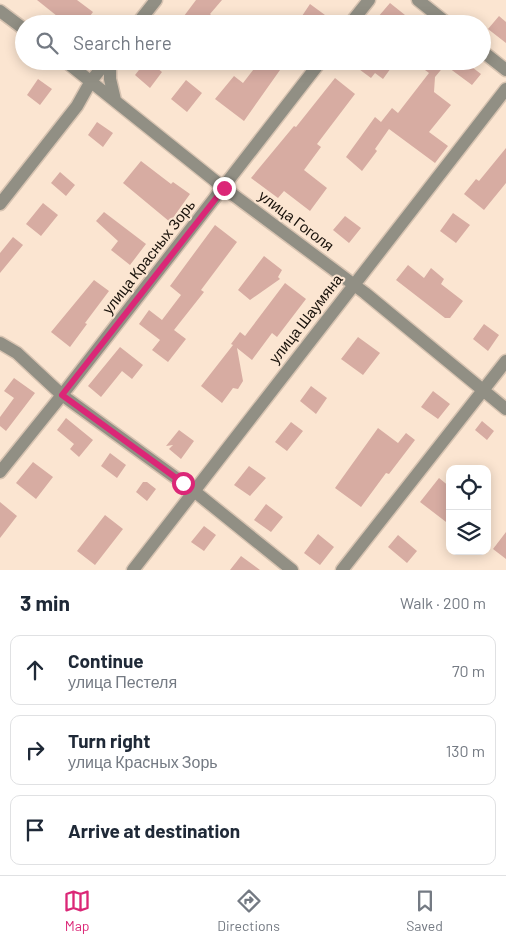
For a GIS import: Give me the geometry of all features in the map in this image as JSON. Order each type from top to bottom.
[{"type":"street","points":[[144,15],[156,0]]},
{"type":"street","points":[[357,15],[369,0]]},
{"type":"street","points":[[418,0],[437,15]]},
{"type":"street","points":[[0,11],[15,22]]},
{"type":"street","points":[[491,58],[506,70]]},
{"type":"street","name":"улица Гоголя","points":[[77,70],[224,188],[353,284],[506,409]]},
{"type":"street","points":[[0,204],[77,106],[91,81],[101,70]]},
{"type":"street","points":[[110,70],[115,100]]},
{"type":"street","name":"улица Красных Зорь","points":[[0,472],[224,188],[314,70]]},
{"type":"street","name":"улица Шаумяна","points":[[133,570],[506,89]]},
{"type":"street","points":[[0,343],[16,353],[62,395],[194,491],[292,570]]},
{"type":"street","points":[[342,570],[506,361]]},
{"type":"building","points":[[37,0],[77,0],[93,12],[91,15],[56,15]]},
{"type":"building","points":[[196,0],[222,0],[211,15],[185,15]]},
{"type":"building","points":[[390,3],[405,15],[380,15]]},
{"type":"building","points":[[310,4],[325,15],[303,15]]},
{"type":"building","points":[[499,16],[506,22],[506,43],[491,31],[491,25]]},
{"type":"building","points":[[139,70],[159,70],[162,72],[150,88],[135,75]]},
{"type":"building","points":[[253,70],[280,70],[244,121],[215,99],[234,76],[243,83]]},
{"type":"building","points":[[360,70],[390,70],[383,79],[375,73],[371,78]]},
{"type":"building","points":[[425,70],[441,70],[435,77],[434,92],[451,105],[429,132],[448,146],[435,163],[389,129],[375,149],[377,151],[362,171],[346,157],[375,117],[381,122],[392,108],[398,113],[429,73]]},
{"type":"building","points":[[452,70],[476,70],[481,74],[472,85]]},
{"type":"building","points":[[335,78],[355,94],[317,144],[321,147],[304,170],[327,188],[310,211],[284,191],[278,198],[251,178],[294,126],[296,127]]},
{"type":"building","points":[[38,79],[52,89],[40,105],[27,95]]},
{"type":"building","points":[[186,80],[202,93],[187,112],[171,99]]},
{"type":"building","points":[[97,122],[113,133],[103,147],[88,135]]},
{"type":"building","points":[[506,148],[506,183],[484,210],[464,194],[476,179],[479,181]]},
{"type":"building","points":[[141,161],[171,184],[173,182],[190,194],[170,222],[123,183]]},
{"type":"building","points":[[60,172],[75,185],[66,196],[51,183]]},
{"type":"building","points":[[43,203],[58,215],[41,236],[26,224]]},
{"type":"building","points":[[104,212],[146,244],[130,265],[111,250],[118,241],[96,221]]},
{"type":"building","points":[[453,213],[470,225],[456,243],[440,231]]},
{"type":"building","points":[[345,216],[361,228],[349,243],[333,230]]},
{"type":"building","points":[[215,225],[237,242],[201,290],[204,292],[174,330],[186,339],[168,362],[152,350],[160,340],[139,324],[149,310],[162,320],[181,295],[170,286]]},
{"type":"building","points":[[13,237],[23,245],[0,273],[0,253]]},
{"type":"building","points":[[264,256],[282,270],[278,277],[280,279],[250,300],[238,290]]},
{"type":"building","points":[[408,265],[424,278],[431,268],[444,279],[441,284],[463,301],[450,318],[445,318],[396,280]]},
{"type":"building","points":[[94,280],[109,291],[70,347],[51,332]]},
{"type":"building","points":[[285,283],[306,299],[277,337],[272,333],[252,360],[237,348],[243,381],[238,389],[233,388],[222,403],[201,386],[233,345],[231,344],[240,332],[245,336]]},
{"type":"building","points":[[484,324],[499,335],[488,351],[473,339]]},
{"type":"building","points":[[358,337],[380,353],[363,375],[341,359]]},
{"type":"building","points":[[120,347],[143,365],[132,379],[122,371],[101,397],[88,386]]},
{"type":"building","points":[[14,378],[35,393],[6,431],[0,426],[0,417],[14,398],[4,391]]},
{"type":"building","points":[[311,386],[327,398],[316,414],[300,401]]},
{"type":"building","points":[[433,391],[450,404],[438,419],[421,407]]},
{"type":"building","points":[[66,418],[93,440],[79,457],[70,449],[74,444],[57,430]]},
{"type":"building","points":[[482,421],[494,431],[487,440],[475,430]]},
{"type":"building","points":[[291,422],[303,431],[287,451],[275,442]]},
{"type":"building","points":[[378,428],[398,443],[406,433],[415,440],[389,474],[386,473],[361,507],[335,488]]},
{"type":"building","points":[[179,430],[194,441],[181,459],[169,449],[173,445],[166,446]]},
{"type":"building","points":[[110,453],[126,465],[117,478],[101,466]]},
{"type":"building","points":[[33,462],[53,477],[36,499],[16,483]]},
{"type":"building","points":[[249,466],[266,478],[250,496],[234,485]]},
{"type":"building","points":[[439,478],[446,484],[446,522],[420,502]]},
{"type":"building","points":[[143,482],[147,482],[156,489],[147,501],[136,492]]},
{"type":"building","points":[[0,502],[17,516],[0,538]]},
{"type":"building","points":[[266,504],[283,517],[271,532],[254,520]]},
{"type":"building","points":[[105,515],[123,529],[95,565],[77,551]]},
{"type":"building","points":[[204,526],[216,535],[204,551],[191,542]]},
{"type":"building","points":[[506,532],[506,559],[493,549]]},
{"type":"building","points":[[318,534],[334,547],[320,565],[304,553]]},
{"type":"building","points":[[398,535],[417,551],[407,563],[388,547]]},
{"type":"building","points":[[241,556],[260,570],[230,570]]},
{"type":"route","points":[[183,483],[62,395],[224,188]]}]
